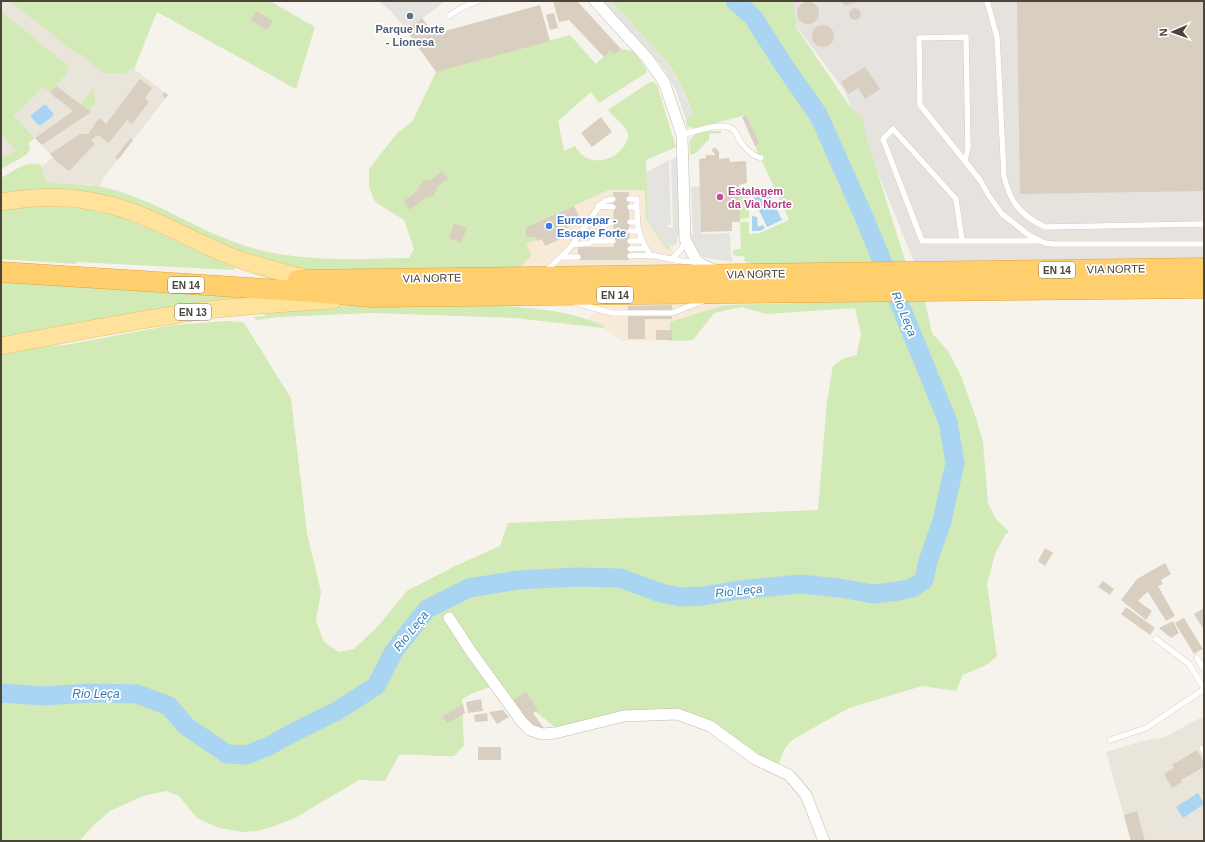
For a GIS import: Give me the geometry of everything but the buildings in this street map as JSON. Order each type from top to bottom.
[{"type":"highway","name":"EN 14","points":[[1,266],[217,280],[271,282],[308,279]]},
{"type":"highway","name":"VIA NORTE","points":[[371,297],[552,296],[722,284],[851,272],[1204,268]]},
{"type":"highway","name":"EN 14","points":[[1,272],[371,297]]},
{"type":"highway","name":"VIA NORTE","points":[[308,279],[540,277],[722,284],[859,292],[1204,288]]},
{"type":"main road","points":[[1,202],[34,197],[54,197],[75,198],[100,202],[124,209],[152,220],[203,244],[254,265],[308,279]]},
{"type":"main road","name":"EN 13","points":[[1,346],[131,322],[203,311],[279,303],[371,297]]},
{"type":"street","points":[[595,1],[648,59],[664,82],[682,135],[685,239],[697,262],[722,284]]},
{"type":"street","points":[[449,618],[472,653],[522,722],[530,730],[542,734],[555,733],[624,716],[677,714],[710,726],[755,759],[789,775],[806,795],[824,841]]},
{"type":"lane","points":[[449,16],[461,8],[478,1]]},
{"type":"lane","points":[[987,1],[997,37],[1004,176],[1010,195],[1023,214],[1032,221],[1045,227],[1204,224]]},
{"type":"lane","points":[[965,161],[968,148],[966,37],[919,38],[920,105],[980,180],[1002,214],[1030,236],[1041,241],[1054,244],[1204,244]]},
{"type":"lane","points":[[682,135],[708,128],[724,126],[731,128],[735,131],[747,150],[754,156],[761,158]]},
{"type":"lane","points":[[962,241],[956,199],[894,129],[883,139],[922,241],[962,241],[1041,241]]},
{"type":"lane","points":[[540,277],[571,247],[598,206],[605,201],[613,199]]},
{"type":"lane","points":[[630,199],[637,199],[638,231],[650,255]]},
{"type":"lane","points":[[598,206],[613,207]]},
{"type":"lane","points":[[630,207],[637,207]]},
{"type":"lane","points":[[571,247],[587,245],[593,241],[605,225],[613,222]]},
{"type":"lane","points":[[630,222],[637,222]]},
{"type":"lane","points":[[630,232],[638,231]]},
{"type":"lane","points":[[599,232],[613,232]]},
{"type":"lane","points":[[672,259],[682,248],[685,239]]},
{"type":"lane","points":[[593,241],[614,241]]},
{"type":"lane","points":[[630,241],[642,241]]},
{"type":"lane","points":[[571,247],[578,249]]},
{"type":"lane","points":[[630,249],[646,248]]},
{"type":"lane","points":[[630,256],[650,255],[681,261],[697,262]]},
{"type":"lane","points":[[562,257],[578,257]]},
{"type":"lane","points":[[1110,740],[1146,728],[1204,688],[1190,664],[1156,639]]},
{"type":"lane","points":[[1198,658],[1204,669]]},
{"type":"shaded area","points":[[1,1],[138,1],[156,12],[134,69],[168,95],[102,180],[100,187],[92,185],[48,183],[44,176],[42,167],[53,157],[1,102]]},
{"type":"shaded area","name":"Parque Norte - Lionesa","points":[[378,1],[446,1],[406,30],[391,11]]},
{"type":"shaded area","points":[[603,1],[611,1],[667,62],[681,86],[693,115],[686,119],[675,88],[661,65]]},
{"type":"shaded area","points":[[772,1],[1204,1],[1204,260],[915,264],[844,90],[791,19]]},
{"type":"shaded area","points":[[1,135],[16,150],[1,158]]},
{"type":"shaded area","points":[[677,157],[679,236],[676,245],[666,246],[647,219],[647,172],[669,160],[671,225],[666,225],[669,228],[673,228],[671,160]]},
{"type":"shaded area","points":[[700,186],[701,234],[730,233],[731,257],[733,258],[732,262],[703,257],[698,253],[692,242],[691,187]]},
{"type":"shaded area","points":[[609,190],[647,190],[647,219],[666,246],[673,245],[673,266],[579,266],[519,268],[523,265],[526,227]]},
{"type":"shaded area","points":[[572,228],[575,233],[563,239],[561,233]]},
{"type":"shaded area","points":[[724,303],[725,305],[718,308],[693,340],[622,341],[602,327],[585,322],[601,306]]},
{"type":"shaded area","points":[[1204,716],[1204,841],[1131,841],[1106,752],[1146,740],[1165,737]]},
{"type":"green space","points":[[10,1],[270,1],[315,27],[296,89],[157,12],[134,69],[131,67],[126,74],[103,73],[81,54],[77,54]]},
{"type":"green space","points":[[611,1],[793,1],[796,27],[851,108],[863,119],[864,130],[906,263],[755,264],[744,261],[745,257],[733,255],[733,250],[741,249],[740,222],[749,222],[749,234],[760,233],[789,220],[755,146],[760,144],[746,115],[696,128],[687,127],[686,119],[693,115],[675,74],[667,62]]},
{"type":"green space","points":[[1,11],[67,65],[69,70],[51,92],[42,87],[14,116],[35,138],[29,142],[30,149],[27,154],[1,169],[1,158],[16,150],[1,135]]},
{"type":"green space","points":[[570,35],[596,64],[610,51],[614,55],[621,49],[635,53],[647,70],[646,73],[599,103],[591,92],[558,121],[564,151],[575,146],[585,157],[594,160],[606,159],[616,154],[625,145],[628,138],[628,133],[608,110],[650,82],[654,82],[657,85],[676,147],[646,160],[647,190],[666,246],[669,246],[669,249],[666,248],[646,219],[645,190],[609,190],[526,227],[526,237],[535,237],[536,240],[526,244],[531,255],[519,268],[305,271],[271,264],[143,212],[1,198],[1,178],[20,167],[36,164],[41,165],[48,183],[95,186],[128,194],[144,200],[221,237],[258,249],[300,257],[344,259],[409,258],[414,249],[404,220],[375,202],[369,187],[369,169],[397,133],[412,122],[436,72]]},
{"type":"green space","points":[[94,88],[95,103],[89,111],[81,104]]},
{"type":"green space","points":[[721,131],[721,133],[709,134],[709,140],[696,153],[690,155],[690,141],[692,137],[703,132]]},
{"type":"green space","points":[[739,188],[748,188],[749,218],[740,219]]},
{"type":"green space","points":[[43,206],[82,208],[118,216],[235,268],[234,270],[77,262],[76,264],[1,259],[1,211],[24,207]]},
{"type":"green space","points":[[1,280],[280,296],[199,302],[1,338]]},
{"type":"green space","points":[[846,300],[925,301],[932,333],[948,351],[961,376],[976,418],[983,442],[988,503],[996,519],[1009,532],[1005,535],[995,554],[987,584],[997,656],[986,665],[963,675],[956,691],[922,686],[849,708],[792,740],[785,748],[778,765],[666,709],[557,729],[539,714],[490,687],[462,699],[464,746],[454,756],[413,754],[399,755],[385,781],[359,780],[295,818],[269,828],[243,832],[219,828],[197,818],[179,796],[166,791],[143,796],[110,811],[79,841],[1,841],[1,353],[43,346],[65,345],[173,325],[226,321],[244,323],[291,398],[307,533],[321,592],[316,621],[324,642],[339,652],[354,649],[379,625],[407,591],[455,566],[500,546],[508,523],[818,510],[827,401],[833,366],[842,359],[857,355],[861,334],[855,308],[766,314],[742,307],[714,313],[693,340],[670,341],[672,330],[670,330],[670,322],[725,305]]},
{"type":"green space","points":[[481,304],[559,312],[589,320],[604,326],[603,328],[515,318],[372,313],[278,317],[256,320],[254,317],[265,316],[265,310],[299,306]]},
{"type":"water","points":[[46,105],[53,113],[53,116],[41,125],[38,125],[31,115]]},
{"type":"water","points":[[768,191],[782,220],[767,227],[753,198]]},
{"type":"water","points":[[752,216],[757,217],[758,227],[763,225],[765,228],[760,231],[752,231]]},
{"type":"water","points":[[1198,793],[1204,804],[1183,818],[1176,807]]},
{"type":"waterway","name":"Rio Leça","points":[[1,693],[43,696],[91,693],[137,694],[169,706],[186,726],[227,754],[246,755],[269,746],[337,711],[376,686],[394,651],[427,609],[469,588],[518,580],[577,577],[620,578],[661,593],[681,597],[703,596],[739,590],[800,584],[840,588],[873,594],[912,588],[924,580],[928,561],[942,521],[955,463],[948,422],[864,217],[819,116],[753,17],[735,1]]},
{"type":"place","name":"Parque Norte - Lionesa","points":[[410,16]]},
{"type":"place","name":"Estalagem da Via Norte","points":[[720,197]]},
{"type":"place","name":"Eurorepar - Escape Forte","points":[[549,226]]}]
